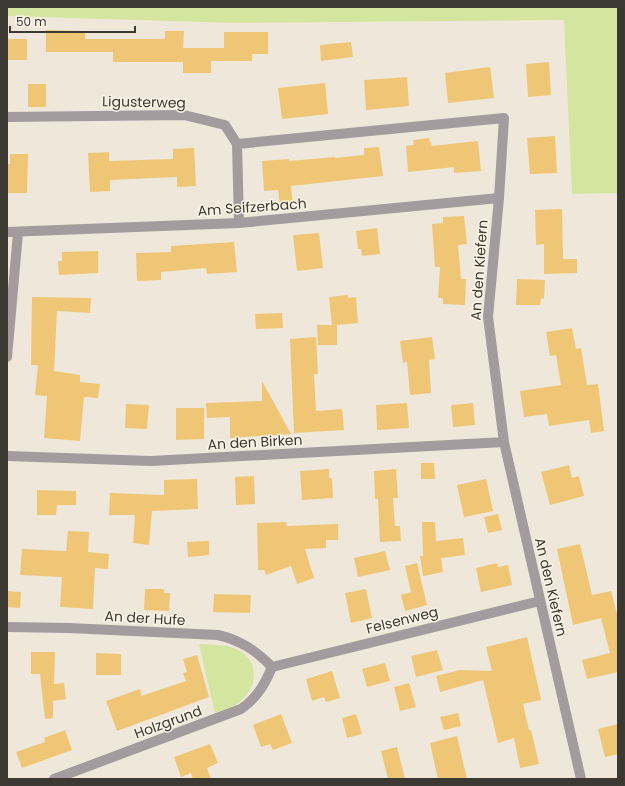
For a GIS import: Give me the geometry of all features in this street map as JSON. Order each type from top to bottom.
[{"type":"street","name":"Ligusterweg","points":[[7,117],[184,115],[225,125],[237,144]]},
{"type":"street","name":"An den Kiefern","points":[[237,144],[504,118],[499,198],[488,317],[504,442],[581,779]]},
{"type":"street","points":[[237,144],[239,223]]},
{"type":"street","name":"Am Seifzerbach","points":[[7,232],[18,233],[239,223],[499,198]]},
{"type":"street","points":[[7,357],[18,233]]},
{"type":"street","name":"An den Birken","points":[[7,456],[151,461],[504,442]]},
{"type":"street","name":"Felsenweg","points":[[272,666],[540,601]]},
{"type":"street","name":"An der Hufe","points":[[7,627],[69,628],[218,635],[235,639],[252,648],[272,666]]},
{"type":"street","name":"Holzgrund","points":[[54,779],[241,709],[252,701],[260,691],[272,666]]},
{"type":"green space","points":[[7,7],[618,7],[618,193],[572,194],[564,20],[237,23],[7,16]]},
{"type":"green space","points":[[199,644],[232,647],[244,654],[250,661],[253,668],[254,676],[249,692],[243,699],[233,706],[215,713]]},
{"type":"building","points":[[46,30],[85,31],[85,39],[165,39],[165,31],[184,31],[183,48],[224,48],[224,32],[268,32],[268,54],[252,54],[252,61],[211,61],[211,73],[183,73],[183,62],[113,62],[113,52],[46,52]]},
{"type":"building","points":[[7,39],[27,39],[27,60],[7,60]]},
{"type":"building","points":[[351,42],[353,57],[321,61],[320,45]]},
{"type":"building","points":[[549,62],[551,95],[528,97],[526,64]]},
{"type":"building","points":[[490,67],[494,98],[448,103],[445,73]]},
{"type":"building","points":[[407,77],[409,106],[366,110],[364,80]]},
{"type":"building","points":[[325,83],[328,114],[282,119],[278,88]]},
{"type":"building","points":[[28,84],[46,84],[46,107],[28,107]]},
{"type":"building","points":[[555,136],[557,173],[530,174],[527,138]]},
{"type":"building","points":[[429,138],[432,146],[478,141],[481,171],[454,173],[454,167],[408,172],[406,146],[414,145],[413,140]]},
{"type":"building","points":[[379,147],[383,176],[291,186],[293,204],[280,206],[278,190],[264,191],[262,161],[289,159],[289,161],[364,155],[364,148]]},
{"type":"building","points":[[194,148],[196,186],[177,187],[177,177],[110,180],[110,191],[90,192],[88,153],[109,152],[109,161],[173,159],[173,149]]},
{"type":"building","points":[[10,154],[28,154],[27,193],[8,193],[7,164],[10,164]]},
{"type":"building","points":[[562,209],[563,259],[577,259],[577,273],[544,274],[544,244],[536,245],[535,210]]},
{"type":"building","points":[[464,216],[467,244],[458,245],[461,279],[466,279],[465,305],[443,304],[443,298],[438,298],[440,267],[435,267],[432,224],[443,223],[443,217]]},
{"type":"building","points":[[377,228],[380,254],[362,256],[361,249],[358,249],[356,231]]},
{"type":"building","points":[[319,233],[323,268],[297,271],[293,235]]},
{"type":"building","points":[[234,242],[237,272],[207,274],[206,268],[161,272],[161,280],[137,281],[136,253],[171,252],[171,246]]},
{"type":"building","points":[[98,251],[98,273],[59,275],[58,261],[62,261],[62,252]]},
{"type":"building","points":[[517,279],[545,280],[544,299],[541,298],[540,305],[516,305]]},
{"type":"building","points":[[348,295],[348,298],[356,297],[358,323],[337,325],[337,345],[318,345],[317,325],[332,325],[329,297]]},
{"type":"building","points":[[32,297],[91,298],[90,313],[57,311],[54,371],[80,375],[80,382],[100,384],[98,398],[84,397],[80,441],[44,438],[47,396],[35,395],[38,365],[31,365]]},
{"type":"building","points":[[282,313],[283,328],[256,329],[255,314]]},
{"type":"building","points":[[572,328],[576,349],[581,348],[587,385],[598,384],[604,431],[591,433],[589,420],[549,426],[547,414],[524,417],[520,391],[561,385],[556,355],[550,356],[546,332]]},
{"type":"building","points":[[316,337],[318,374],[314,374],[316,411],[342,409],[344,430],[294,433],[290,339]]},
{"type":"building","points":[[432,337],[435,359],[429,360],[431,393],[410,395],[407,362],[403,363],[400,341]]},
{"type":"building","points":[[262,381],[291,434],[230,438],[230,417],[207,418],[206,403],[262,401]]},
{"type":"building","points":[[407,403],[409,428],[377,430],[376,405]]},
{"type":"building","points":[[473,403],[475,425],[453,427],[451,405]]},
{"type":"building","points":[[126,404],[149,405],[147,429],[125,428]]},
{"type":"building","points":[[176,408],[204,408],[204,439],[176,440]]},
{"type":"building","points":[[421,463],[434,463],[435,479],[421,479]]},
{"type":"building","points":[[569,465],[572,478],[579,476],[584,496],[550,505],[541,472]]},
{"type":"building","points":[[329,469],[329,478],[332,478],[333,498],[302,500],[300,471]]},
{"type":"building","points":[[396,469],[398,498],[393,498],[395,526],[400,526],[401,541],[380,542],[378,499],[375,499],[374,471]]},
{"type":"building","points":[[254,476],[255,504],[236,505],[235,477]]},
{"type":"building","points":[[197,479],[198,509],[152,511],[149,545],[133,543],[135,515],[109,515],[110,493],[164,495],[164,480]]},
{"type":"building","points":[[486,479],[493,511],[464,517],[457,485]]},
{"type":"building","points":[[37,490],[76,491],[76,505],[57,505],[56,515],[37,515]]},
{"type":"building","points":[[498,514],[502,530],[488,533],[484,517]]},
{"type":"building","points":[[286,522],[287,526],[338,524],[338,540],[326,540],[326,548],[305,549],[314,578],[297,584],[291,566],[266,575],[264,570],[258,570],[257,523]]},
{"type":"building","points":[[422,522],[435,522],[436,541],[463,538],[465,555],[441,558],[443,572],[423,576],[420,556],[423,556]]},
{"type":"building","points":[[68,531],[89,532],[88,552],[109,554],[108,569],[95,568],[93,609],[60,607],[62,577],[20,575],[22,549],[66,551]]},
{"type":"building","points":[[209,541],[209,555],[188,557],[187,542]]},
{"type":"building","points":[[580,544],[592,595],[611,591],[618,618],[618,672],[587,679],[582,660],[610,653],[601,618],[573,625],[557,549]]},
{"type":"building","points":[[385,551],[390,570],[358,577],[354,558]]},
{"type":"building","points":[[417,563],[427,605],[405,611],[401,595],[411,592],[405,566]]},
{"type":"building","points":[[497,563],[498,567],[508,565],[512,585],[481,592],[476,568]]},
{"type":"building","points":[[145,589],[164,589],[164,593],[170,593],[169,611],[144,610]]},
{"type":"building","points":[[366,589],[372,618],[351,623],[345,593]]},
{"type":"building","points":[[7,591],[21,592],[20,608],[7,607]]},
{"type":"building","points":[[214,594],[251,595],[250,613],[213,612]]},
{"type":"building","points":[[527,637],[541,700],[523,704],[539,764],[520,768],[514,738],[498,743],[483,680],[440,692],[436,676],[460,670],[492,671],[486,647]]},
{"type":"building","points":[[437,650],[443,670],[416,677],[411,656]]},
{"type":"building","points":[[31,652],[55,652],[54,684],[64,683],[66,699],[53,701],[53,718],[45,719],[40,674],[31,674]]},
{"type":"building","points":[[96,653],[121,654],[121,675],[96,675]]},
{"type":"building","points":[[197,655],[209,697],[117,731],[106,701],[140,689],[141,696],[186,681],[183,673],[187,672],[183,659]]},
{"type":"building","points":[[385,663],[390,681],[367,687],[362,669]]},
{"type":"building","points":[[332,671],[340,698],[326,702],[324,697],[312,701],[306,679]]},
{"type":"building","points":[[409,683],[416,707],[400,711],[394,687]]},
{"type":"building","points":[[458,713],[461,726],[444,730],[440,717]]},
{"type":"building","points":[[281,714],[292,743],[273,750],[270,744],[261,747],[253,725]]},
{"type":"building","points":[[356,714],[362,734],[347,738],[342,718]]},
{"type":"building","points":[[618,724],[618,754],[605,757],[598,729]]},
{"type":"building","points":[[65,730],[72,750],[22,768],[16,752],[45,742],[44,738]]},
{"type":"building","points":[[457,736],[467,779],[438,779],[430,743]]},
{"type":"building","points":[[210,744],[218,763],[207,768],[211,779],[193,779],[191,773],[181,777],[174,757]]},
{"type":"building","points":[[397,747],[405,779],[388,779],[381,751]]}]
